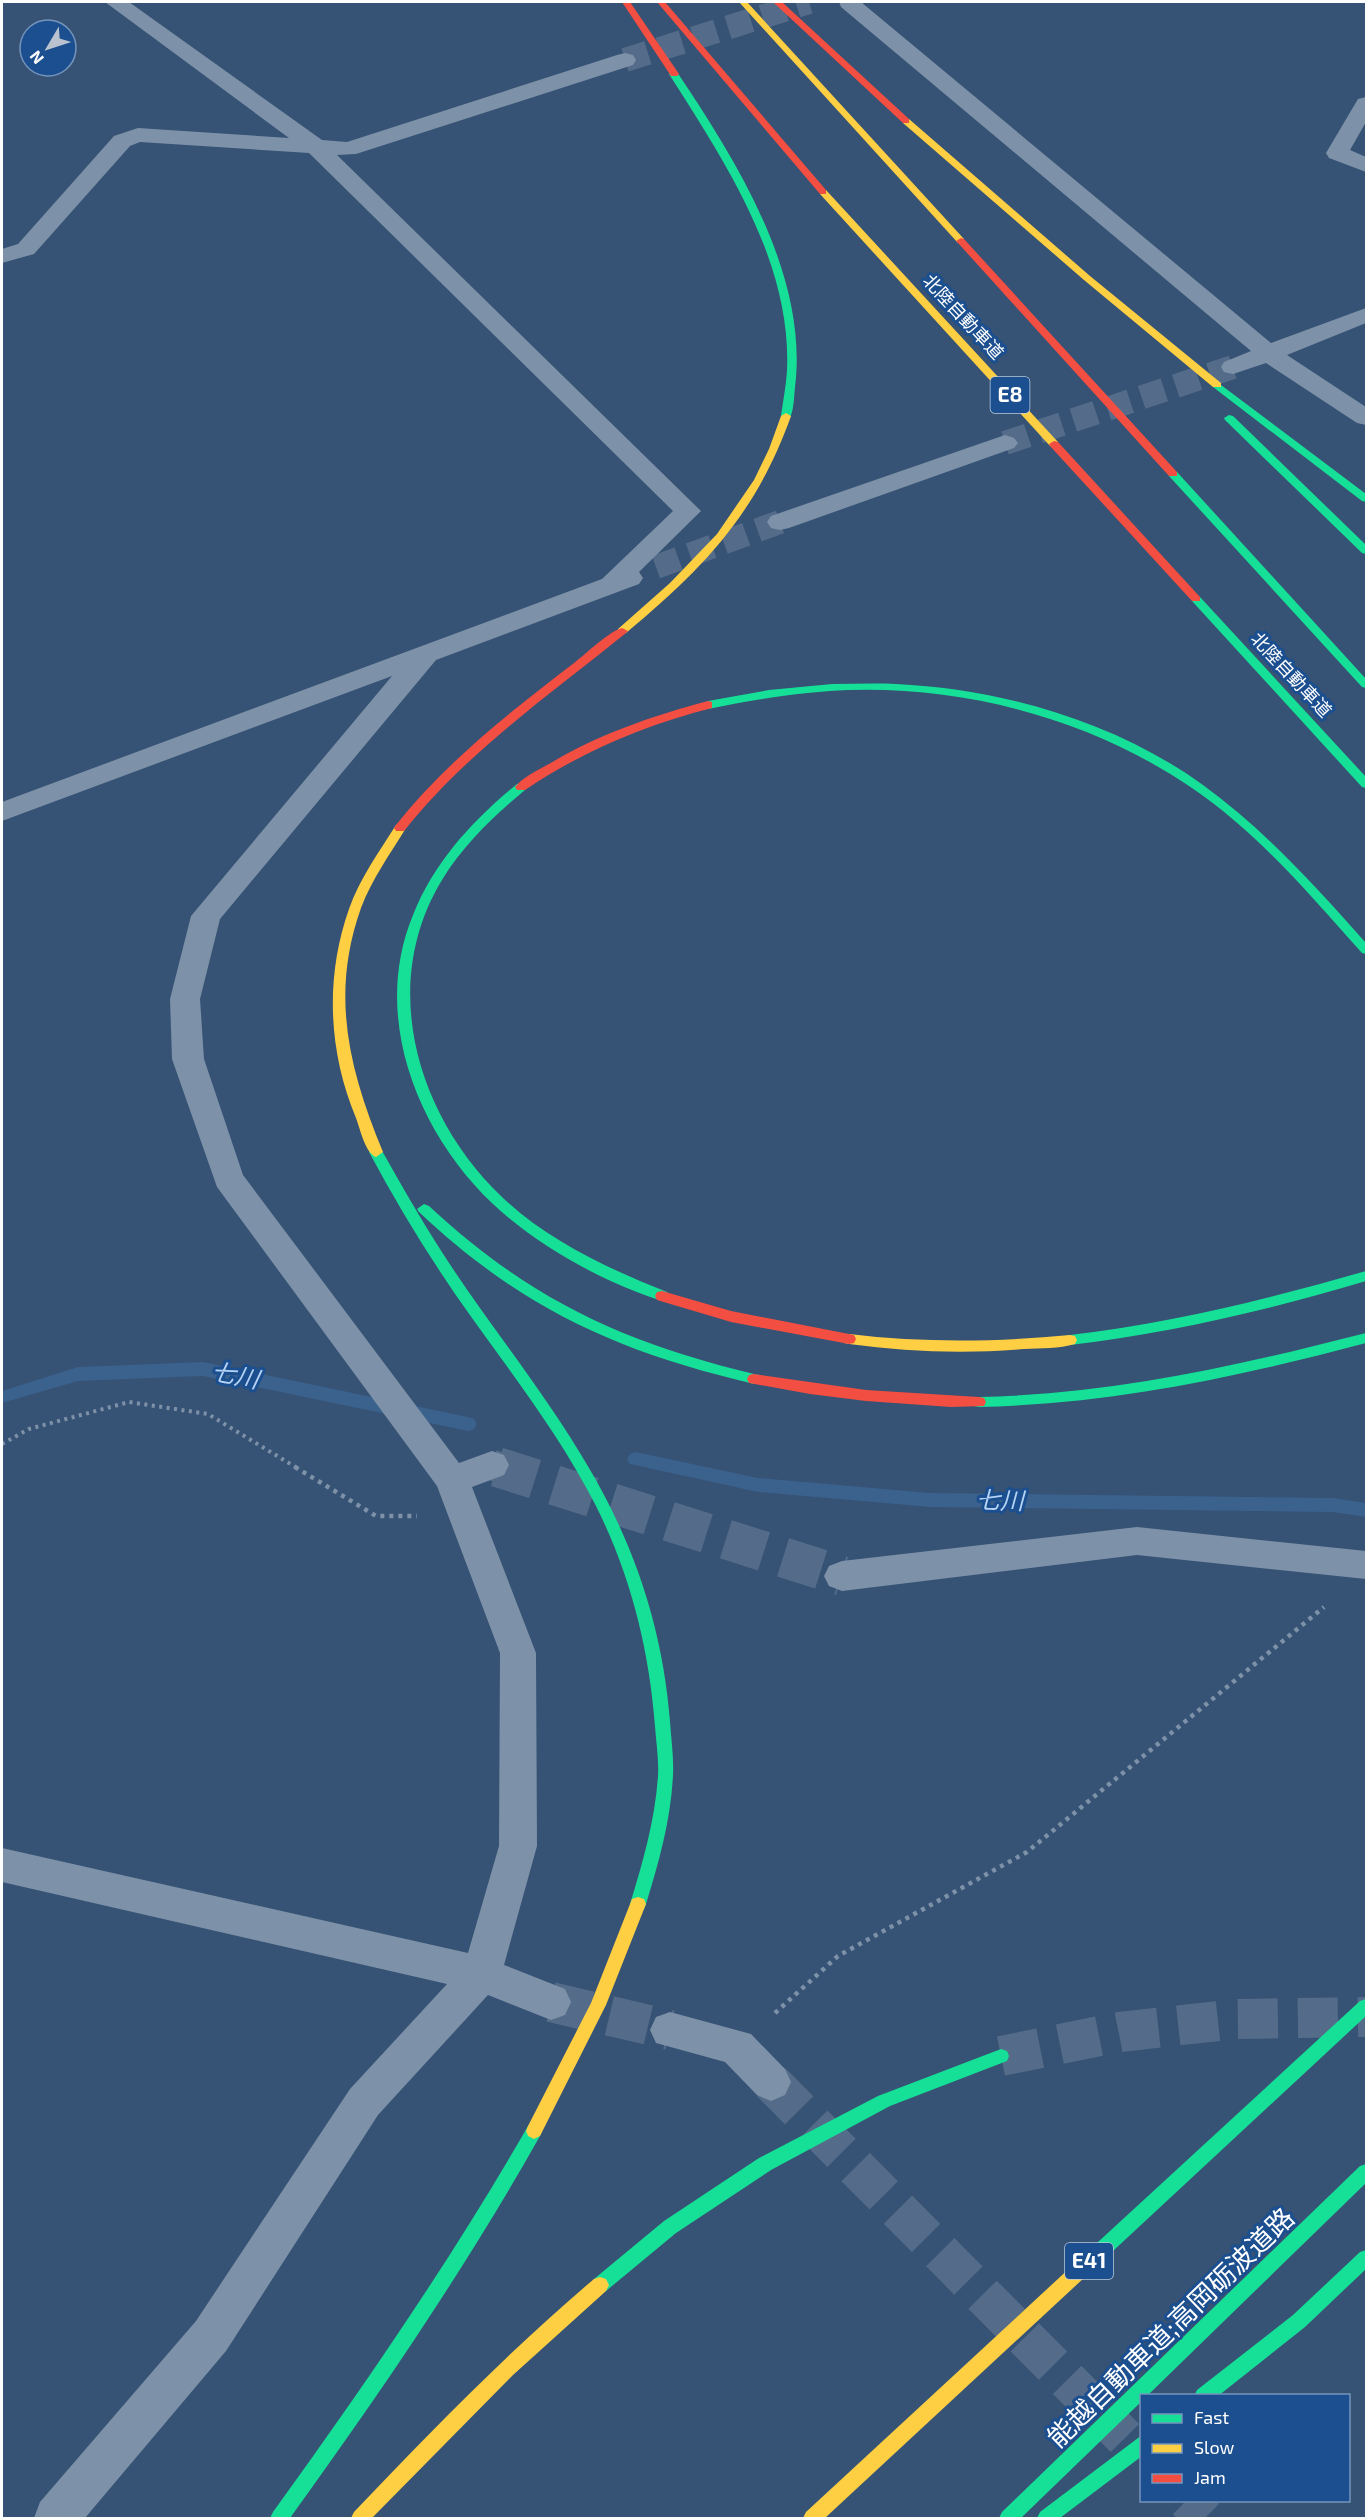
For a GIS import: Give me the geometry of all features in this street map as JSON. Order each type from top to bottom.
[{"type":"highway","points":[[279,2518],[406,2341],[489,2209],[558,2088],[615,1970],[648,1871],[666,1781],[663,1701],[647,1617],[619,1537],[578,1459],[435,1252],[390,1180],[362,1119],[342,1064],[338,1003],[342,946],[361,891],[386,845],[420,801],[463,757],[656,602],[727,531],[754,492],[776,449],[787,408],[793,369],[791,328],[779,280],[761,231],[732,171],[698,111],[626,2]]},
{"type":"highway","name":"北陸自動車道","points":[[661,2],[828,197],[1366,784]]},
{"type":"highway","points":[[743,2],[1366,685]]},
{"type":"highway","points":[[777,2],[840,61],[1075,269],[1195,385]]},
{"type":"highway","points":[[1075,269],[1263,421],[1366,499]]},
{"type":"highway","points":[[1221,410],[1366,551]]},
{"type":"highway","points":[[1366,950],[1281,856],[1236,815],[1188,779],[1131,747],[1072,722],[1003,704],[930,691],[860,687],[788,689],[718,700],[651,719],[592,745],[540,773],[493,809],[456,851],[426,897],[409,945],[403,999],[406,1050],[423,1100],[452,1152],[489,1193],[534,1231],[590,1265],[658,1295],[734,1319],[811,1334],[887,1345],[973,1347],[1068,1342],[1156,1331],[1260,1308],[1366,1276]]},
{"type":"highway","points":[[362,1119],[399,1180],[445,1232],[501,1278],[565,1314],[645,1348],[721,1372],[808,1390],[907,1402],[1014,1402],[1113,1393],[1224,1374],[1366,1338]]},
{"type":"highway","name":"E41","points":[[812,2518],[1366,2006]]},
{"type":"highway","points":[[360,2518],[443,2430],[556,2321],[670,2227],[765,2164],[884,2101],[1001,2056]]},
{"type":"highway","name":"能越自動車道;高岡砺波道路","points":[[1008,2518],[1366,2172]]},
{"type":"highway","points":[[1206,2394],[1299,2320],[1366,2258]]},
{"type":"highway","points":[[1046,2518],[1140,2446]]},
{"type":"street","points":[[116,2],[316,147],[688,511],[609,586]]},
{"type":"street","points":[[849,2],[1269,354],[1366,418]]},
{"type":"street","points":[[2,256],[26,249],[122,141],[138,135],[348,148],[625,60]]},
{"type":"street","points":[[1366,104],[1337,153],[1366,165]]},
{"type":"street","points":[[1233,367],[1366,315]]},
{"type":"street","points":[[780,522],[1005,443]]},
{"type":"street","points":[[2,812],[656,567]]},
{"type":"street","points":[[56,2518],[211,2336],[364,2102],[482,1974],[519,1846],[518,1653],[452,1480],[228,1179],[188,1059],[185,999],[206,916],[426,654]]},
{"type":"street","points":[[452,1480],[492,1465]]},
{"type":"street","points":[[842,1576],[1137,1541],[1366,1565]]},
{"type":"street","points":[[2,1865],[482,1974],[551,2002]]},
{"type":"street","points":[[670,2030],[736,2048],[771,2082]]},
{"type":"path","points":[[2,1444],[29,1429],[129,1402],[196,1412],[208,1414],[376,1516],[467,1517]]},
{"type":"path","points":[[736,2048],[838,1956],[1027,1852],[1330,1603]]},
{"type":"waterway","name":"七川","points":[[2,1397],[78,1374],[203,1369],[468,1424]]},
{"type":"waterway","name":"七川","points":[[636,1459],[758,1485],[930,1500],[1333,1505],[1366,1510]]},
{"type":"tunnel","points":[[625,60],[809,2]]},
{"type":"tunnel","points":[[1005,443],[1233,367]]},
{"type":"tunnel","points":[[656,567],[780,522]]},
{"type":"tunnel","points":[[492,1465],[502,1468]]},
{"type":"tunnel","points":[[497,1467],[842,1576]]},
{"type":"tunnel","points":[[551,2002],[670,2030]]},
{"type":"tunnel","points":[[1001,2056],[1120,2032],[1236,2019],[1366,2017]]},
{"type":"tunnel","points":[[771,2082],[1125,2438]]},
{"type":"tunnel","points":[[1189,2502],[1205,2518]]},
{"type":"traffic: fast","points":[[674,74],[745,194],[780,280],[789,325],[792,370],[786,416]]},
{"type":"traffic: fast","points":[[1217,385],[1366,499]]},
{"type":"traffic: fast","points":[[1229,418],[1366,551]]},
{"type":"traffic: fast","points":[[1173,474],[1366,685]]},
{"type":"traffic: fast","points":[[1196,599],[1366,784]]},
{"type":"traffic: fast","points":[[708,705],[769,693],[832,688],[896,688],[961,694],[1025,707],[1086,727],[1144,753],[1197,786],[1220,804],[1286,863],[1366,950]]},
{"type":"traffic: fast","points":[[521,787],[490,814],[461,845],[436,880],[418,917],[407,955],[403,994],[406,1033],[415,1070],[429,1107],[448,1141],[471,1173],[498,1201],[555,1244],[618,1278],[662,1296]]},
{"type":"traffic: fast","points":[[376,1152],[423,1235],[558,1430],[583,1470],[615,1531],[640,1596],[656,1663],[666,1775],[659,1828],[638,1904]]},
{"type":"traffic: fast","points":[[424,1209],[458,1241],[495,1270],[535,1296],[576,1318],[619,1338],[663,1354],[754,1379]]},
{"type":"traffic: fast","points":[[1070,1340],[1183,1323],[1293,1297],[1366,1276]]},
{"type":"traffic: fast","points":[[979,1402],[1077,1397],[1175,1383],[1366,1338]]},
{"type":"traffic: fast","points":[[1079,2271],[1366,2006]]},
{"type":"traffic: fast","points":[[600,2285],[670,2227],[765,2164],[884,2101],[1001,2056]]},
{"type":"traffic: fast","points":[[279,2518],[412,2329],[475,2231],[534,2131]]},
{"type":"traffic: fast","points":[[1008,2518],[1366,2172]]},
{"type":"traffic: fast","points":[[1206,2394],[1299,2321],[1366,2258]]},
{"type":"traffic: fast","points":[[1046,2518],[1140,2446]]},
{"type":"traffic: slow","points":[[743,2],[961,241]]},
{"type":"traffic: slow","points":[[906,121],[1087,278],[1217,385]]},
{"type":"traffic: slow","points":[[823,192],[1054,444]]},
{"type":"traffic: slow","points":[[622,631],[649,609],[721,536],[759,480],[786,416]]},
{"type":"traffic: slow","points":[[376,1152],[358,1109],[346,1066],[339,1026],[338,986],[344,946],[356,907],[374,868],[400,828]]},
{"type":"traffic: slow","points":[[849,1339],[904,1345],[960,1347],[1070,1340]]},
{"type":"traffic: slow","points":[[534,2131],[598,2005],[638,1904]]},
{"type":"traffic: slow","points":[[812,2518],[1079,2271]]},
{"type":"traffic: slow","points":[[360,2518],[447,2427],[537,2340],[600,2285]]},
{"type":"traffic: jam","points":[[626,2],[674,74]]},
{"type":"traffic: jam","points":[[661,2],[823,192]]},
{"type":"traffic: jam","points":[[777,2],[906,121]]},
{"type":"traffic: jam","points":[[961,241],[1173,474]]},
{"type":"traffic: jam","points":[[1054,444],[1196,599]]},
{"type":"traffic: jam","points":[[400,828],[448,772],[476,747],[622,631]]},
{"type":"traffic: jam","points":[[521,787],[564,760],[610,737],[658,719],[708,705]]},
{"type":"traffic: jam","points":[[662,1296],[731,1317],[849,1339]]},
{"type":"traffic: jam","points":[[754,1379],[866,1396],[979,1402]]}]
